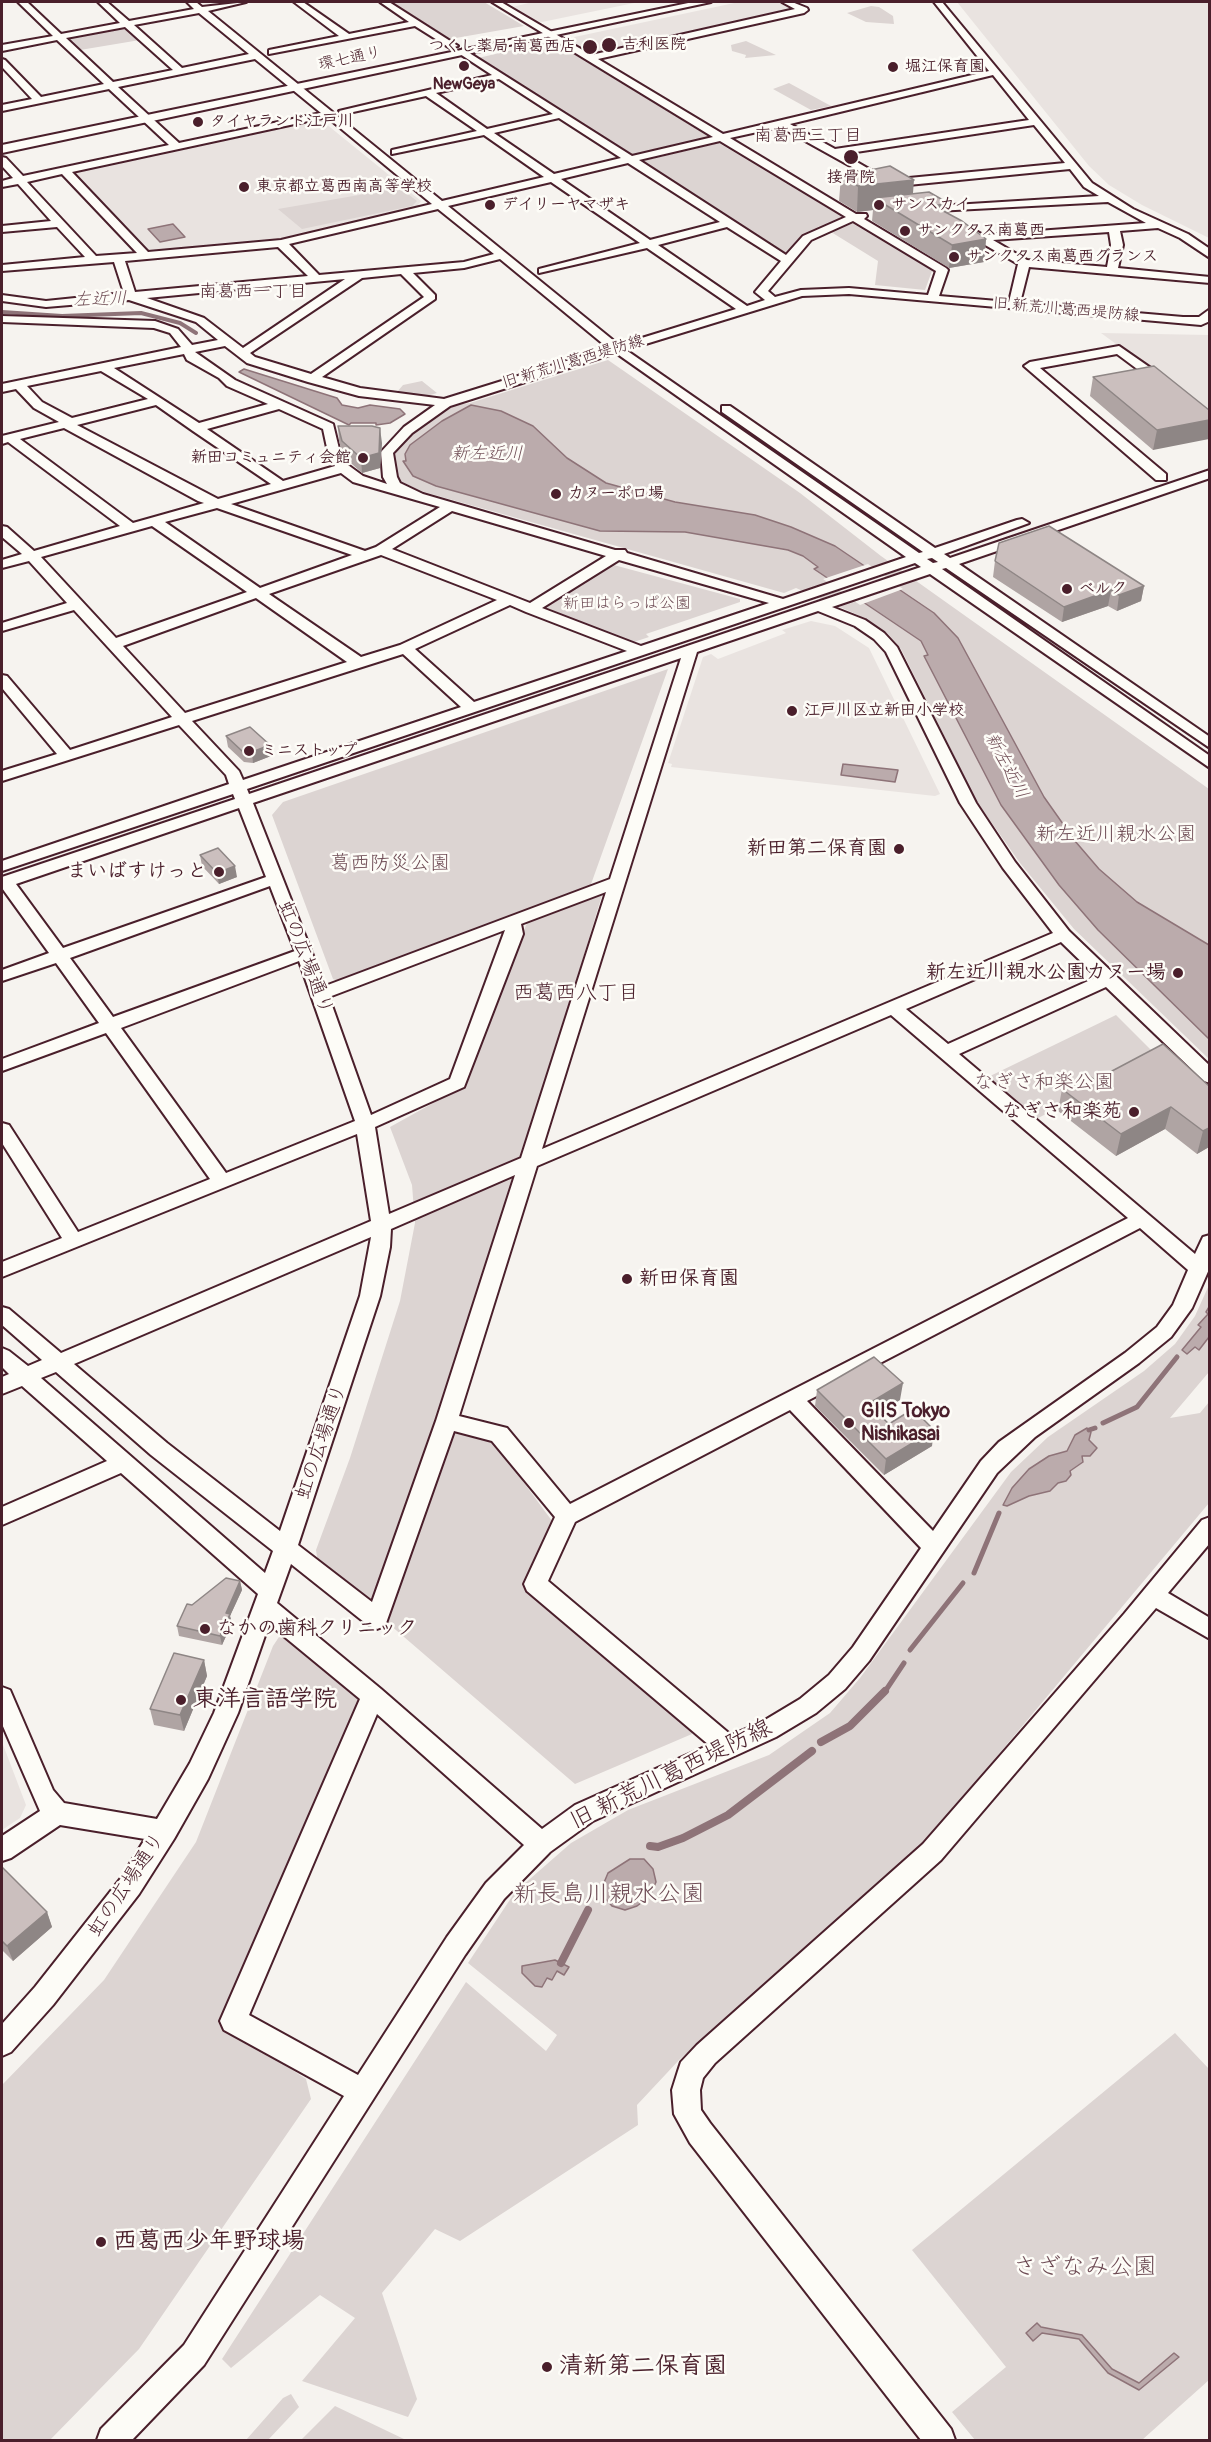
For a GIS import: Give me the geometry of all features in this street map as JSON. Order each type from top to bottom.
[{"type":"main road","name":"環七通り","points":[[2,141],[143,115],[544,31],[667,2]]},
{"type":"main road","name":"環七通り","points":[[544,31],[706,2]]},
{"type":"main road","name":"環七通り","points":[[2,149],[143,115]]},
{"type":"street","points":[[22,2],[177,147]]},
{"type":"street","points":[[102,2],[180,71]]},
{"type":"street","points":[[191,2],[258,56],[340,108],[501,76]]},
{"type":"street","points":[[2,48],[201,9],[211,4],[242,2]]},
{"type":"street","points":[[298,2],[347,37]]},
{"type":"street","points":[[384,2],[788,261]]},
{"type":"street","points":[[590,58],[804,10],[786,2]]},
{"type":"street","points":[[938,2],[1088,185],[1108,199],[1196,243],[1209,255]]},
{"type":"street","points":[[211,4],[223,13]]},
{"type":"street","points":[[504,4],[544,31],[942,270],[933,298]]},
{"type":"street","points":[[272,52],[417,23]]},
{"type":"street","points":[[2,108],[258,56]]},
{"type":"street","points":[[2,62],[39,100]]},
{"type":"street","points":[[2,268],[281,243],[449,200],[553,178],[995,72]]},
{"type":"street","points":[[299,82],[329,114],[449,200],[474,215]]},
{"type":"street","points":[[427,92],[744,309]]},
{"type":"street","points":[[2,184],[329,114]]},
{"type":"street","points":[[396,152],[561,115]]},
{"type":"street","points":[[832,153],[1035,122]]},
{"type":"street","points":[[781,123],[1024,263],[1209,280]]},
{"type":"street","points":[[2,160],[93,260]]},
{"type":"street","points":[[887,183],[1071,166]]},
{"type":"street","points":[[65,171],[145,255]]},
{"type":"street","points":[[909,212],[1108,199]]},
{"type":"street","points":[[449,200],[503,255],[617,349],[1209,763]]},
{"type":"street","points":[[772,300],[761,292],[807,238],[854,217],[876,215]]},
{"type":"street","points":[[2,230],[59,223]]},
{"type":"street","points":[[560,285],[539,267],[729,223]]},
{"type":"street","points":[[981,238],[1160,225]]},
{"type":"street","points":[[1112,271],[1117,244],[1114,228]]},
{"type":"street","points":[[281,243],[316,278]]},
{"type":"street","points":[[2,298],[46,304],[464,265],[503,255]]},
{"type":"street","points":[[119,258],[130,296],[138,301],[192,316],[240,354],[312,379],[388,398],[446,403]]},
{"type":"street","points":[[1014,305],[1024,263]]},
{"type":"street","points":[[312,379],[431,297],[403,270]]},
{"type":"street","points":[[240,354],[360,274]]},
{"type":"street","name":"旧 新荒川葛西堤防線","points":[[783,603],[620,553],[418,497],[396,486],[390,477],[387,452],[399,437],[446,403],[772,300],[801,293],[830,291],[933,298],[1194,322],[1207,318],[1209,312]]},
{"type":"street","points":[[2,319],[155,325],[174,331],[185,341],[191,357],[223,375],[231,383],[328,427],[330,447],[343,468],[358,479],[418,497]]},
{"type":"street","points":[[620,333],[632,344],[1209,744]]},
{"type":"street","points":[[2,388],[225,342]]},
{"type":"street","points":[[1161,477],[1030,366],[1119,350],[1173,390]]},
{"type":"street","points":[[103,367],[282,485]]},
{"type":"street","points":[[18,384],[38,405],[203,498],[364,555]]},
{"type":"street","points":[[6,439],[156,401]]},
{"type":"street","points":[[197,429],[280,405]]},
{"type":"street","points":[[6,439],[131,528]]},
{"type":"street","points":[[240,794],[691,649],[891,567],[1209,460]]},
{"type":"street","points":[[2,564],[343,468]]},
{"type":"street","points":[[221,1180],[3,877],[240,794],[470,707],[783,603],[818,598],[834,600],[906,578],[1209,474]]},
{"type":"street","points":[[113,644],[381,550],[451,506]]},
{"type":"street","points":[[154,521],[358,663]]},
{"type":"street","name":"虹の広場通り","points":[[2,530],[32,556],[78,604],[233,774],[305,953],[364,1124],[381,1223],[380,1247],[370,1296],[318,1457],[283,1548],[226,1713],[199,1771],[130,1886],[89,1940],[2,2043]]},
{"type":"street","points":[[381,550],[640,651]]},
{"type":"street","points":[[531,609],[620,553]]},
{"type":"street","points":[[818,598],[879,636],[892,650],[968,803],[1009,865],[1063,935],[1209,1077]]},
{"type":"street","points":[[2,776],[405,648],[509,600]]},
{"type":"street","points":[[2,627],[78,604]]},
{"type":"street","points":[[405,648],[470,707]]},
{"type":"street","points":[[2,1314],[159,1449],[283,1548],[377,1619],[447,1421],[691,649]]},
{"type":"street","points":[[2,679],[66,755]]},
{"type":"street","points":[[2,976],[275,879]]},
{"type":"street","points":[[320,994],[617,882]]},
{"type":"street","points":[[2,1270],[364,1124],[458,1083],[514,934],[512,921]]},
{"type":"street","points":[[2,1386],[1063,935]]},
{"type":"street","points":[[2,1065],[305,953]]},
{"type":"street","points":[[948,1052],[1108,980]]},
{"type":"street","points":[[892,1007],[948,1052],[1198,1267]]},
{"type":"street","points":[[2,1129],[73,1240]]},
{"type":"street","points":[[730,1749],[535,1584],[567,1516],[791,1398],[1142,1219]]},
{"type":"street","name":"旧 新荒川葛西堤防線","points":[[112,2440],[194,2355],[456,1946],[489,1900],[541,1844],[564,1826],[608,1800],[730,1749],[808,1706],[837,1682],[861,1654],[989,1467],[1007,1448],[1164,1332],[1182,1308],[1209,1242]]},
{"type":"street","points":[[2,1356],[125,1462],[267,1599],[541,1844]]},
{"type":"street","points":[[791,1398],[933,1546]]},
{"type":"street","points":[[447,1421],[499,1434],[567,1516]]},
{"type":"street","points":[[2,1516],[125,1462]]},
{"type":"street","points":[[940,2440],[700,2133],[688,2114],[686,2090],[691,2071],[705,2054],[932,1852],[1153,1596],[1209,1526]]},
{"type":"street","points":[[1153,1596],[1209,1630]]},
{"type":"street","points":[[363,2092],[233,2021],[373,1696]]},
{"type":"street","points":[[2,1697],[44,1797],[57,1813],[165,1831]]},
{"type":"street","points":[[2,1850],[57,1813]]},
{"type":"shaded area","points":[[533,2],[639,2],[542,22],[535,21],[512,7]]},
{"type":"shaded area","points":[[739,2],[780,2],[797,10],[593,54],[565,39]]},
{"type":"shaded area","points":[[957,2],[1209,2],[1209,238],[1142,205],[1109,185],[1089,166]]},
{"type":"shaded area","name":"東京都立葛西南高等学校","points":[[320,119],[421,201],[417,207],[276,240],[151,251],[144,250],[71,173]]},
{"type":"shaded area","points":[[1101,333],[1209,335],[1209,412]]},
{"type":"shaded area","name":"江戸川区立新田小学校","points":[[811,621],[835,626],[869,648],[940,794],[935,796],[671,767],[672,764],[668,763],[703,657],[711,654],[718,659],[786,633],[782,630]]},
{"type":"shaded area","points":[[2,1742],[26,1805],[20,1818],[2,1830]]},
{"type":"green space","points":[[392,2],[484,2],[524,26],[450,39]]},
{"type":"green space","points":[[871,6],[879,7],[893,16],[894,24],[866,22],[847,13]]},
{"type":"green space","points":[[126,27],[140,40],[80,50],[67,39]]},
{"type":"green space","points":[[552,41],[710,137],[636,155],[627,154],[478,58]]},
{"type":"green space","points":[[746,41],[776,55],[745,58],[746,55],[732,51],[731,45]]},
{"type":"green space","points":[[789,83],[831,106],[811,110],[773,89]]},
{"type":"green space","points":[[719,143],[932,271],[925,290],[875,285],[878,261],[823,227],[800,237],[786,253],[643,161]]},
{"type":"green space","points":[[400,188],[417,201],[412,206],[302,229],[278,209]]},
{"type":"green space","name":"新左近川親水公園","points":[[608,360],[800,493],[881,556],[1209,789],[1209,1059],[1074,929],[1020,863],[977,802],[901,649],[888,634],[858,615],[796,588],[784,593],[424,492],[401,482],[395,476],[392,452],[396,444],[427,420],[456,405],[470,403]]},
{"type":"green space","points":[[422,381],[437,393],[427,396],[397,392],[403,385]]},
{"type":"green space","name":"新田はらっぱ公園","points":[[610,564],[740,599],[740,602],[646,634],[649,637],[634,642],[625,641],[543,609],[543,605]]},
{"type":"green space","name":"葛西防災公園","points":[[668,669],[590,887],[341,982],[333,979],[272,815],[283,802]]},
{"type":"green space","points":[[599,892],[602,895],[442,1428],[491,1438],[555,1525],[526,1588],[692,1726],[692,1734],[575,1784],[318,1563],[316,1550],[350,1458],[400,1301],[415,1223],[412,1185],[390,1127],[464,1086],[528,920]]},
{"type":"green space","name":"なぎさ和楽公園","points":[[1116,1015],[1159,1058],[1034,1120],[986,1078]]},
{"type":"green space","name":"新長島川親水公園","points":[[1209,1285],[1209,1372],[1170,1418],[1200,1413],[1209,1402],[1209,1503],[937,1828],[904,1861],[680,2059],[637,2105],[638,2125],[460,2241],[435,2229],[382,2293],[417,2399],[408,2417],[302,2381],[355,2318],[320,2295],[231,2368],[222,2359],[466,1982],[546,2051],[557,2035],[468,1963],[515,1892],[571,1843],[628,1810],[769,1755],[830,1713],[860,1678],[1011,1472],[1048,1437],[1144,1371],[1175,1344],[1195,1316]]},
{"type":"green space","points":[[283,1631],[373,1696],[223,2024],[306,2079],[311,2099],[139,2349],[50,2440],[2,2440],[2,2085],[104,1980],[196,1842],[273,1646]]},
{"type":"green space","name":"さざなみ公園","points":[[1175,2033],[1209,2069],[1209,2380],[1142,2440],[975,2440],[952,2412],[1006,2367],[912,2250]]},
{"type":"green space","points":[[291,2394],[299,2407],[268,2440],[246,2440],[283,2398]]},
{"type":"green space","points":[[335,2406],[406,2440],[301,2440]]},
{"type":"water","points":[[173,224],[185,237],[160,242],[148,229]]},
{"type":"water","points":[[244,369],[337,398],[342,405],[358,408],[370,405],[400,409],[405,414],[390,423],[376,425],[376,423],[351,423],[349,425],[239,372]]},
{"type":"water","name":"新左近川","points":[[471,405],[501,411],[533,426],[567,458],[606,483],[675,502],[755,515],[791,527],[835,546],[934,613],[958,638],[1044,797],[1075,841],[1099,869],[1137,902],[1209,945],[1209,1039],[1098,930],[1059,885],[1001,805],[924,656],[928,655],[921,641],[814,569],[818,567],[803,556],[788,550],[685,532],[600,531],[436,486],[413,476],[403,461],[406,461],[405,454],[410,445],[442,421]]},
{"type":"water","points":[[843,764],[898,770],[895,782],[841,775]]},
{"type":"water","points":[[1209,1307],[1209,1337],[1199,1350],[1195,1347],[1187,1354],[1182,1350],[1201,1327],[1198,1325],[1208,1314],[1206,1312]]},
{"type":"water","points":[[1087,1428],[1091,1432],[1089,1440],[1097,1448],[1090,1456],[1082,1456],[1083,1462],[1070,1471],[1071,1475],[1066,1481],[1058,1483],[1050,1491],[1029,1496],[1007,1506],[1003,1505],[1012,1488],[1029,1469],[1049,1456],[1067,1451],[1075,1435]]},
{"type":"water","points":[[630,1859],[644,1859],[653,1869],[656,1882],[650,1896],[637,1906],[625,1910],[612,1906],[604,1897],[603,1885],[608,1873]]},
{"type":"water","points":[[555,1960],[569,1967],[564,1975],[557,1971],[552,1980],[547,1978],[542,1987],[535,1986],[522,1973],[522,1966]]},
{"type":"water","points":[[1037,2323],[1041,2327],[1082,2335],[1112,2369],[1139,2383],[1174,2353],[1179,2357],[1139,2390],[1108,2373],[1079,2339],[1042,2333],[1033,2341],[1026,2333]]},
{"type":"pier","points":[[868,564],[903,589],[860,605],[823,579]]},
{"type":"building","points":[[890,166],[914,180],[858,186],[841,176]]},
{"type":"building","points":[[929,192],[948,203],[934,206],[962,221],[986,239],[952,245],[874,198]]},
{"type":"building","points":[[1154,366],[1209,410],[1209,420],[1157,430],[1093,377]]},
{"type":"building","points":[[338,426],[380,428],[379,453],[361,458],[342,441]]},
{"type":"building","name":"ベルク","points":[[1049,526],[1144,586],[1119,595],[1111,590],[1064,607],[995,561],[999,543]]},
{"type":"building","points":[[250,727],[270,745],[252,752],[242,751],[226,736]]},
{"type":"building","points":[[218,848],[235,866],[217,873],[200,855]]},
{"type":"building","points":[[1163,1044],[1209,1086],[1209,1128],[1203,1131],[1171,1107],[1121,1134],[1062,1089],[1088,1075],[1095,1080]]},
{"type":"building","points":[[874,1357],[903,1383],[868,1404],[889,1424],[913,1409],[934,1430],[886,1459],[817,1390]]},
{"type":"building","points":[[226,1578],[240,1581],[226,1613],[230,1614],[220,1636],[177,1626],[187,1604],[192,1605]]},
{"type":"building","points":[[174,1653],[204,1660],[180,1715],[150,1709]]},
{"type":"building","points":[[2,1867],[47,1912],[7,1946],[2,1941]]},
{"type":"waterway","name":"左近川","points":[[2,312],[62,316],[141,313],[180,323],[196,333]]},
{"type":"waterway","points":[[1103,1423],[1137,1407],[1177,1357]]},
{"type":"waterway","points":[[1089,1430],[1095,1428]]},
{"type":"waterway","points":[[974,1573],[999,1513]]},
{"type":"waterway","points":[[910,1650],[963,1583]]},
{"type":"waterway","points":[[884,1693],[904,1663]]},
{"type":"waterway","points":[[821,1742],[850,1726],[885,1691]]},
{"type":"waterway","points":[[650,1846],[658,1847],[683,1838],[728,1815],[812,1751]]},
{"type":"waterway","points":[[561,1963],[588,1910]]},
{"type":"place","name":"吉利医院","points":[[609,45]]},
{"type":"place","name":"つくし薬局 南葛西店","points":[[590,47]]},
{"type":"place","name":"NewGeya","points":[[464,66]]},
{"type":"place","name":"堀江保育園","points":[[893,67]]},
{"type":"place","name":"タイヤランド江戸川","points":[[198,122]]},
{"type":"place","name":"接骨院","points":[[851,157]]},
{"type":"place","name":"東京都立葛西南高等学校","points":[[244,187]]},
{"type":"place","name":"デイリーヤマザキ","points":[[490,205]]},
{"type":"place","name":"サンスカイ","points":[[879,205]]},
{"type":"place","name":"サンクタス南葛西","points":[[905,231]]},
{"type":"place","name":"サンクタス南葛西グランス","points":[[954,257]]},
{"type":"place","name":"新田コミュニティ会館","points":[[363,458]]},
{"type":"place","name":"カヌーポロ場","points":[[556,494]]},
{"type":"place","name":"ベルク","points":[[1067,589]]},
{"type":"place","name":"江戸川区立新田小学校","points":[[792,711]]},
{"type":"place","name":"ミニストップ","points":[[249,751]]},
{"type":"place","name":"新田第二保育園","points":[[899,849]]},
{"type":"place","name":"まいばすけっと","points":[[219,872]]},
{"type":"place","name":"新左近川親水公園カヌー場","points":[[1178,973]]},
{"type":"place","name":"なぎさ和楽苑","points":[[1134,1112]]},
{"type":"place","name":"新田保育園","points":[[627,1279]]},
{"type":"place","name":"GIIS Tokyo Nishikasai","points":[[849,1423]]},
{"type":"place","name":"なかの歯科クリニック","points":[[205,1629]]},
{"type":"place","name":"東洋言語学院","points":[[181,1700]]},
{"type":"place","name":"西葛西少年野球場","points":[[101,2242]]},
{"type":"place","name":"清新第二保育園","points":[[547,2367]]},
{"type":"district","name":"南葛西三丁目","points":[[808,136]]},
{"type":"district","name":"南葛西一丁目","points":[[253,292]]},
{"type":"district","name":"西葛西八丁目","points":[[576,994]]}]
